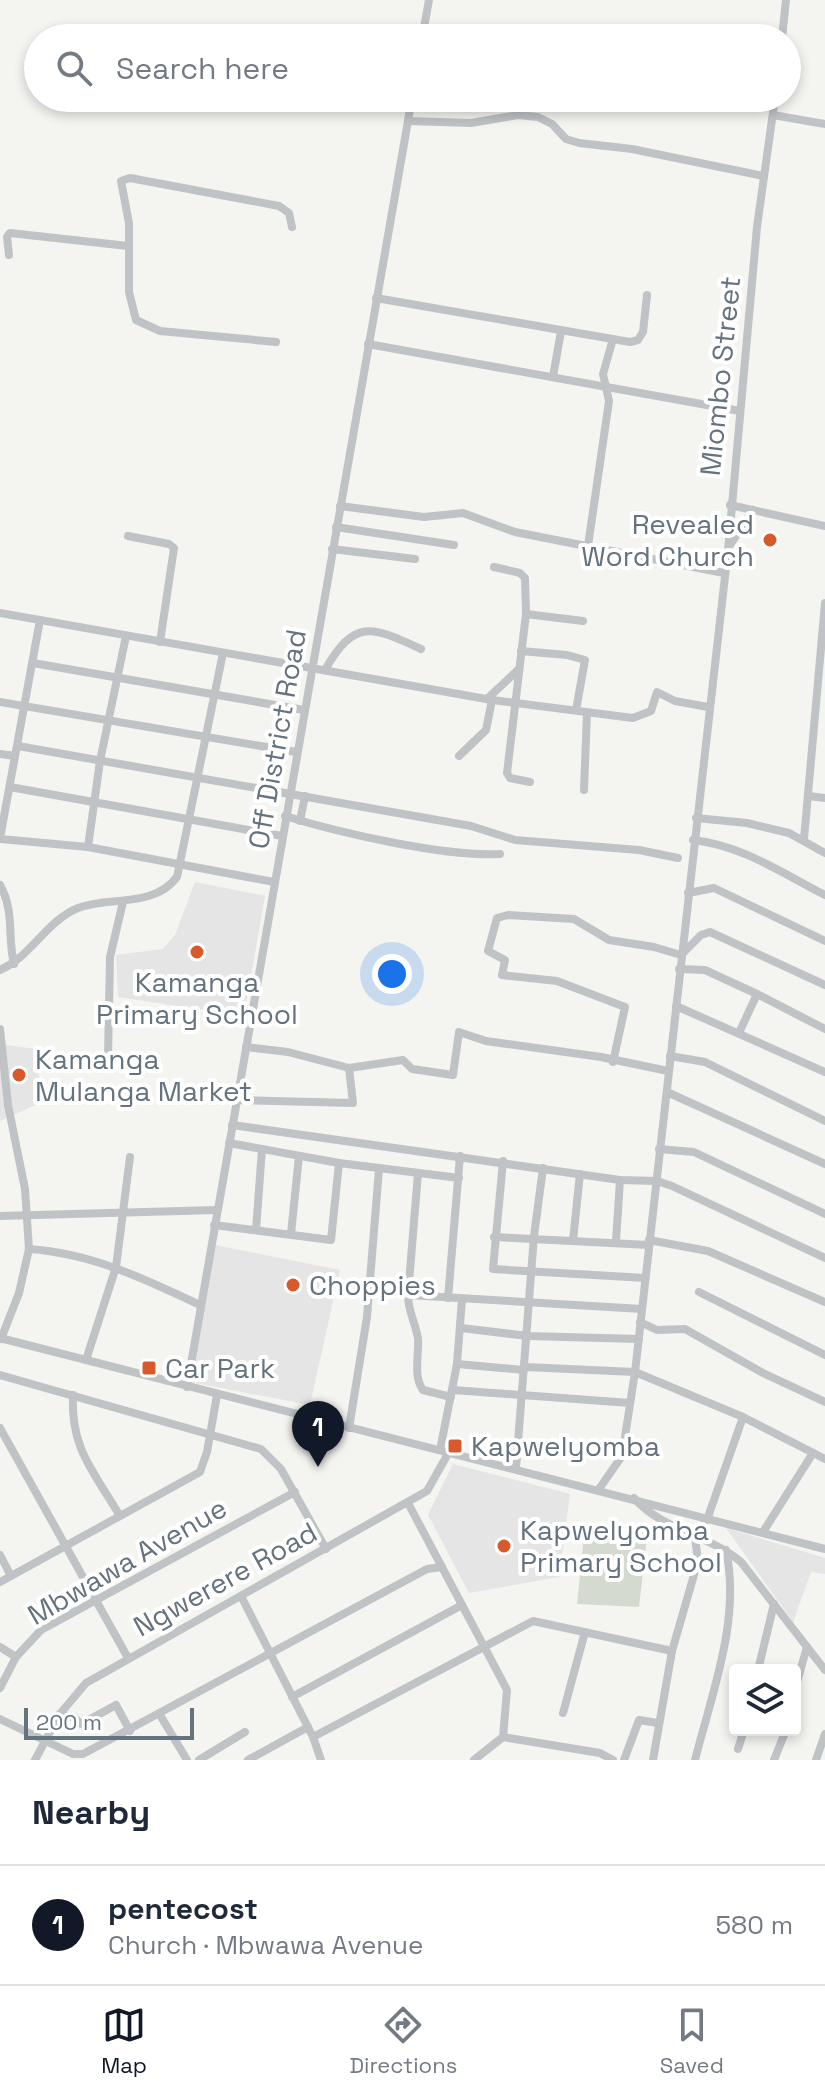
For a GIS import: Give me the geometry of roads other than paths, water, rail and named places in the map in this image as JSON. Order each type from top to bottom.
[{"type":"street","points":[[425,24],[429,0]]},
{"type":"street","points":[[783,24],[786,0]]},
{"type":"street","name":"Off District Road","points":[[187,1387],[410,112]]},
{"type":"street","name":"Miombo Street","points":[[599,1489],[622,1456],[635,1372],[728,550],[764,176],[773,112]]},
{"type":"street","points":[[408,121],[471,123],[518,115],[538,117],[552,124],[566,139],[579,143],[616,146],[764,176]]},
{"type":"street","points":[[773,115],[825,124]]},
{"type":"street","points":[[276,342],[160,331],[141,325],[131,311],[128,211],[121,181],[125,178],[279,206],[289,213],[292,227]]},
{"type":"street","points":[[9,255],[10,233],[128,246]]},
{"type":"street","points":[[376,298],[630,342],[640,339],[647,295]]},
{"type":"street","points":[[553,377],[561,331]]},
{"type":"street","points":[[588,546],[609,401],[603,374],[613,339]]},
{"type":"street","points":[[368,344],[740,411]]},
{"type":"street","points":[[730,505],[825,526]]},
{"type":"street","points":[[340,506],[424,517],[463,513],[515,532],[724,573]]},
{"type":"street","points":[[728,550],[753,510]]},
{"type":"street","points":[[336,527],[454,545]]},
{"type":"street","points":[[128,536],[169,544],[174,548],[160,642]]},
{"type":"street","points":[[332,549],[415,559]]},
{"type":"street","points":[[494,567],[524,575],[526,614],[508,776],[530,782]]},
{"type":"street","points":[[804,839],[825,603]]},
{"type":"street","points":[[0,613],[489,699],[587,713],[637,718],[651,711],[657,692],[675,701],[708,707]]},
{"type":"street","points":[[526,614],[583,621]]},
{"type":"street","points":[[40,620],[10,787],[2,810],[0,838],[88,847],[274,882]]},
{"type":"street","points":[[325,670],[340,644],[360,632],[378,632],[421,649]]},
{"type":"street","points":[[88,847],[100,761],[120,677],[126,636]]},
{"type":"street","points":[[521,651],[585,660],[576,710]]},
{"type":"street","points":[[0,970],[14,964],[62,916],[91,904],[123,902],[164,889],[177,877],[200,779],[223,653]]},
{"type":"street","points":[[33,663],[304,710]]},
{"type":"street","points":[[459,756],[486,730],[489,699],[519,669]]},
{"type":"street","points":[[0,702],[296,752]]},
{"type":"street","points":[[584,790],[587,713]]},
{"type":"street","points":[[18,746],[471,826],[515,840],[639,850],[678,858]]},
{"type":"street","points":[[0,754],[15,756]]},
{"type":"street","points":[[10,787],[282,836]]},
{"type":"street","points":[[300,821],[305,796]]},
{"type":"street","points":[[809,796],[825,798]]},
{"type":"street","points":[[285,816],[464,852],[500,854]]},
{"type":"street","points":[[696,818],[747,823],[804,839],[825,853]]},
{"type":"street","points":[[693,840],[719,843],[738,850],[825,895]]},
{"type":"street","points":[[0,885],[12,915],[10,941],[14,964]]},
{"type":"street","points":[[688,893],[714,888],[825,941]]},
{"type":"street","points":[[108,1057],[110,957],[123,902]]},
{"type":"street","points":[[613,1062],[625,1007],[557,981],[502,975],[505,960],[491,953],[488,947],[497,918],[508,915],[574,919],[609,940],[681,955],[701,935],[716,933],[825,985]]},
{"type":"street","points":[[679,969],[705,970],[825,1029]]},
{"type":"street","points":[[739,1033],[757,994]]},
{"type":"street","points":[[676,1006],[825,1072]]},
{"type":"street","points":[[0,1029],[4,1105],[23,1171],[29,1249],[19,1293],[0,1338],[825,1549]]},
{"type":"street","points":[[246,1047],[288,1052],[349,1068],[403,1060],[412,1069],[453,1075],[459,1032],[486,1041],[668,1071]]},
{"type":"street","points":[[670,1056],[705,1062],[825,1121]]},
{"type":"street","points":[[237,1100],[353,1103],[349,1068]]},
{"type":"street","points":[[667,1092],[825,1164]]},
{"type":"street","points":[[232,1125],[620,1180],[657,1181],[825,1258]]},
{"type":"street","points":[[229,1143],[339,1163],[459,1178]]},
{"type":"street","points":[[256,1230],[262,1149]]},
{"type":"street","points":[[659,1149],[694,1152],[825,1214]]},
{"type":"street","points":[[291,1234],[299,1156]]},
{"type":"street","points":[[448,1298],[460,1156]]},
{"type":"street","points":[[86,1360],[116,1267],[130,1157]]},
{"type":"street","points":[[503,1161],[493,1269],[645,1278]]},
{"type":"street","points":[[214,1225],[331,1240],[339,1163]]},
{"type":"street","points":[[516,1468],[534,1236],[543,1168]]},
{"type":"street","points":[[349,1428],[367,1317],[379,1169]]},
{"type":"street","points":[[418,1173],[408,1295],[418,1337],[419,1386],[452,1393],[630,1403]]},
{"type":"street","points":[[573,1240],[580,1174]]},
{"type":"street","points":[[616,1241],[620,1180]]},
{"type":"street","points":[[0,1216],[125,1215],[217,1210]]},
{"type":"street","points":[[494,1237],[649,1242],[708,1251],[825,1302]]},
{"type":"street","points":[[29,1249],[70,1254],[116,1267],[200,1305]]},
{"type":"street","points":[[699,1292],[825,1355]]},
{"type":"street","points":[[408,1295],[642,1309]]},
{"type":"street","name":"Ngwerere Road","points":[[35,1760],[59,1715],[86,1683],[427,1491],[445,1451],[462,1299]]},
{"type":"street","points":[[640,1322],[657,1330],[685,1329],[763,1373],[825,1402]]},
{"type":"street","points":[[461,1328],[528,1336],[639,1339]]},
{"type":"street","points":[[457,1364],[635,1372],[743,1417],[825,1459]]},
{"type":"street","points":[[0,1375],[261,1449],[273,1457],[326,1549]]},
{"type":"street","points":[[73,1395],[72,1421],[77,1443],[120,1516]]},
{"type":"street","points":[[0,1582],[200,1472],[217,1395]]},
{"type":"street","points":[[653,1760],[672,1651],[698,1561],[695,1537],[708,1517],[743,1417]]},
{"type":"street","points":[[0,1428],[128,1658]]},
{"type":"street","points":[[763,1532],[813,1453]]},
{"type":"street","name":"Mbwawa Avenue","points":[[0,1688],[16,1657],[41,1630],[295,1492]]},
{"type":"street","points":[[633,1498],[650,1515],[726,1550],[774,1604],[825,1670]]},
{"type":"street","points":[[408,1503],[507,1690],[503,1737],[474,1760]]},
{"type":"street","points":[[695,1760],[729,1615],[731,1584],[726,1550]]},
{"type":"street","points":[[0,1555],[11,1576]]},
{"type":"street","points":[[427,1569],[436,1555]]},
{"type":"street","points":[[0,1719],[78,1757],[427,1569],[442,1567]]},
{"type":"street","points":[[241,1596],[313,1737],[321,1760]]},
{"type":"street","points":[[759,1664],[774,1604]]},
{"type":"street","points":[[292,1697],[462,1605]]},
{"type":"street","points":[[313,1737],[533,1621],[672,1651]]},
{"type":"street","points":[[563,1713],[585,1632]]},
{"type":"street","points":[[0,1647],[16,1657]]},
{"type":"street","points":[[801,1668],[807,1647]]},
{"type":"street","points":[[59,1715],[74,1717],[81,1724],[116,1705],[130,1731]]},
{"type":"street","points":[[160,1715],[187,1760]]},
{"type":"street","points":[[624,1760],[638,1721],[658,1723]]},
{"type":"street","points":[[248,1760],[308,1727]]},
{"type":"street","points":[[199,1760],[245,1732]]},
{"type":"street","points":[[816,1760],[825,1734]]},
{"type":"street","points":[[738,1749],[742,1736]]},
{"type":"street","points":[[774,1760],[784,1736]]},
{"type":"street","points":[[503,1737],[600,1753],[613,1760]]},
{"type":"street","points":[[561,1748],[563,1760]]},
{"type":"place","name":"Revealed Word Church","points":[[770,540]]},
{"type":"place","name":"Kamanga Primary School","points":[[197,952]]},
{"type":"place","name":"Kamanga Mulanga Market","points":[[19,1075]]},
{"type":"place","name":"Choppies","points":[[293,1285]]},
{"type":"place","name":"Car Park","points":[[149,1368]]},
{"type":"place","name":"Kapwelyomba","points":[[455,1446]]},
{"type":"place","name":"pentecost","points":[[318,1467]]},
{"type":"place","name":"Kapwelyomba Primary School","points":[[504,1546]]}]
